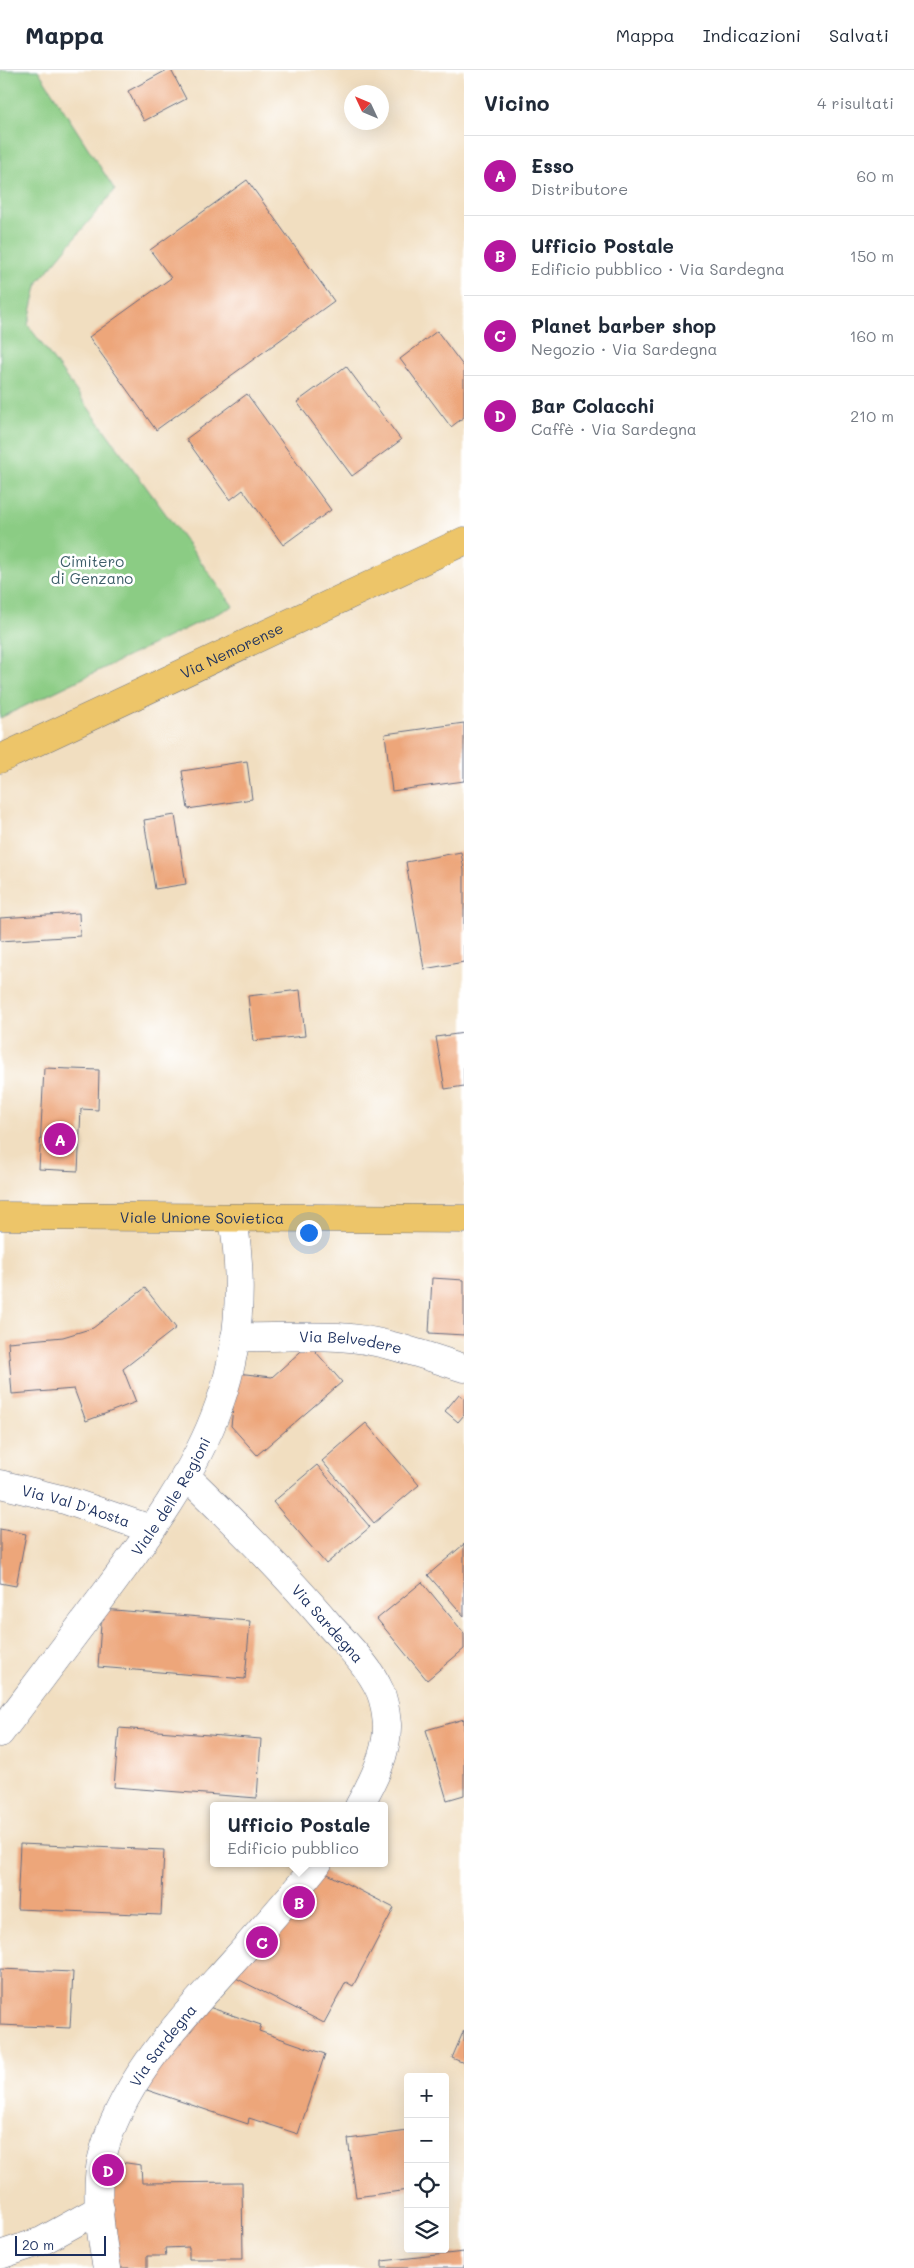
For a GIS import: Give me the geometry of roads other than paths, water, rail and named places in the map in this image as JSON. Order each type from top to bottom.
[{"type":"main road","name":"Via Nemorense","points":[[0,759],[464,541]]},
{"type":"main road","name":"Viale Unione Sovietica","points":[[0,1216],[464,1220]]},
{"type":"street","name":"Viale delle Regioni","points":[[0,1733],[151,1529],[204,1441],[219,1406],[228,1374],[235,1337],[240,1287],[239,1261],[233,1218]]},
{"type":"street","name":"Via Belvedere","points":[[235,1337],[348,1338],[410,1350],[464,1368]]},
{"type":"street","name":"Via Sardegna","points":[[185,1475],[270,1559],[308,1600],[360,1660],[380,1692],[387,1724],[386,1737],[379,1764],[361,1802]]},
{"type":"street","name":"Via Val D'Aosta","points":[[0,1484],[65,1500],[151,1529]]},
{"type":"street","name":"Via Sardegna","points":[[108,2268],[100,2209],[99,2183],[102,2159],[111,2128],[129,2093],[184,2016],[285,1904],[315,1867]]},
{"type":"street","points":[[0,2255],[42,2241],[100,2209]]},
{"type":"place","name":"Esso","points":[[60,1139]]},
{"type":"place","name":"Ufficio Postale","points":[[299,1902]]},
{"type":"place","name":"Planet barber shop","points":[[262,1942]]},
{"type":"place","name":"Bar Colacchi","points":[[108,2170]]},
{"type":"park label","name":"Cimitero di Genzano","points":[[92,570]]}]
